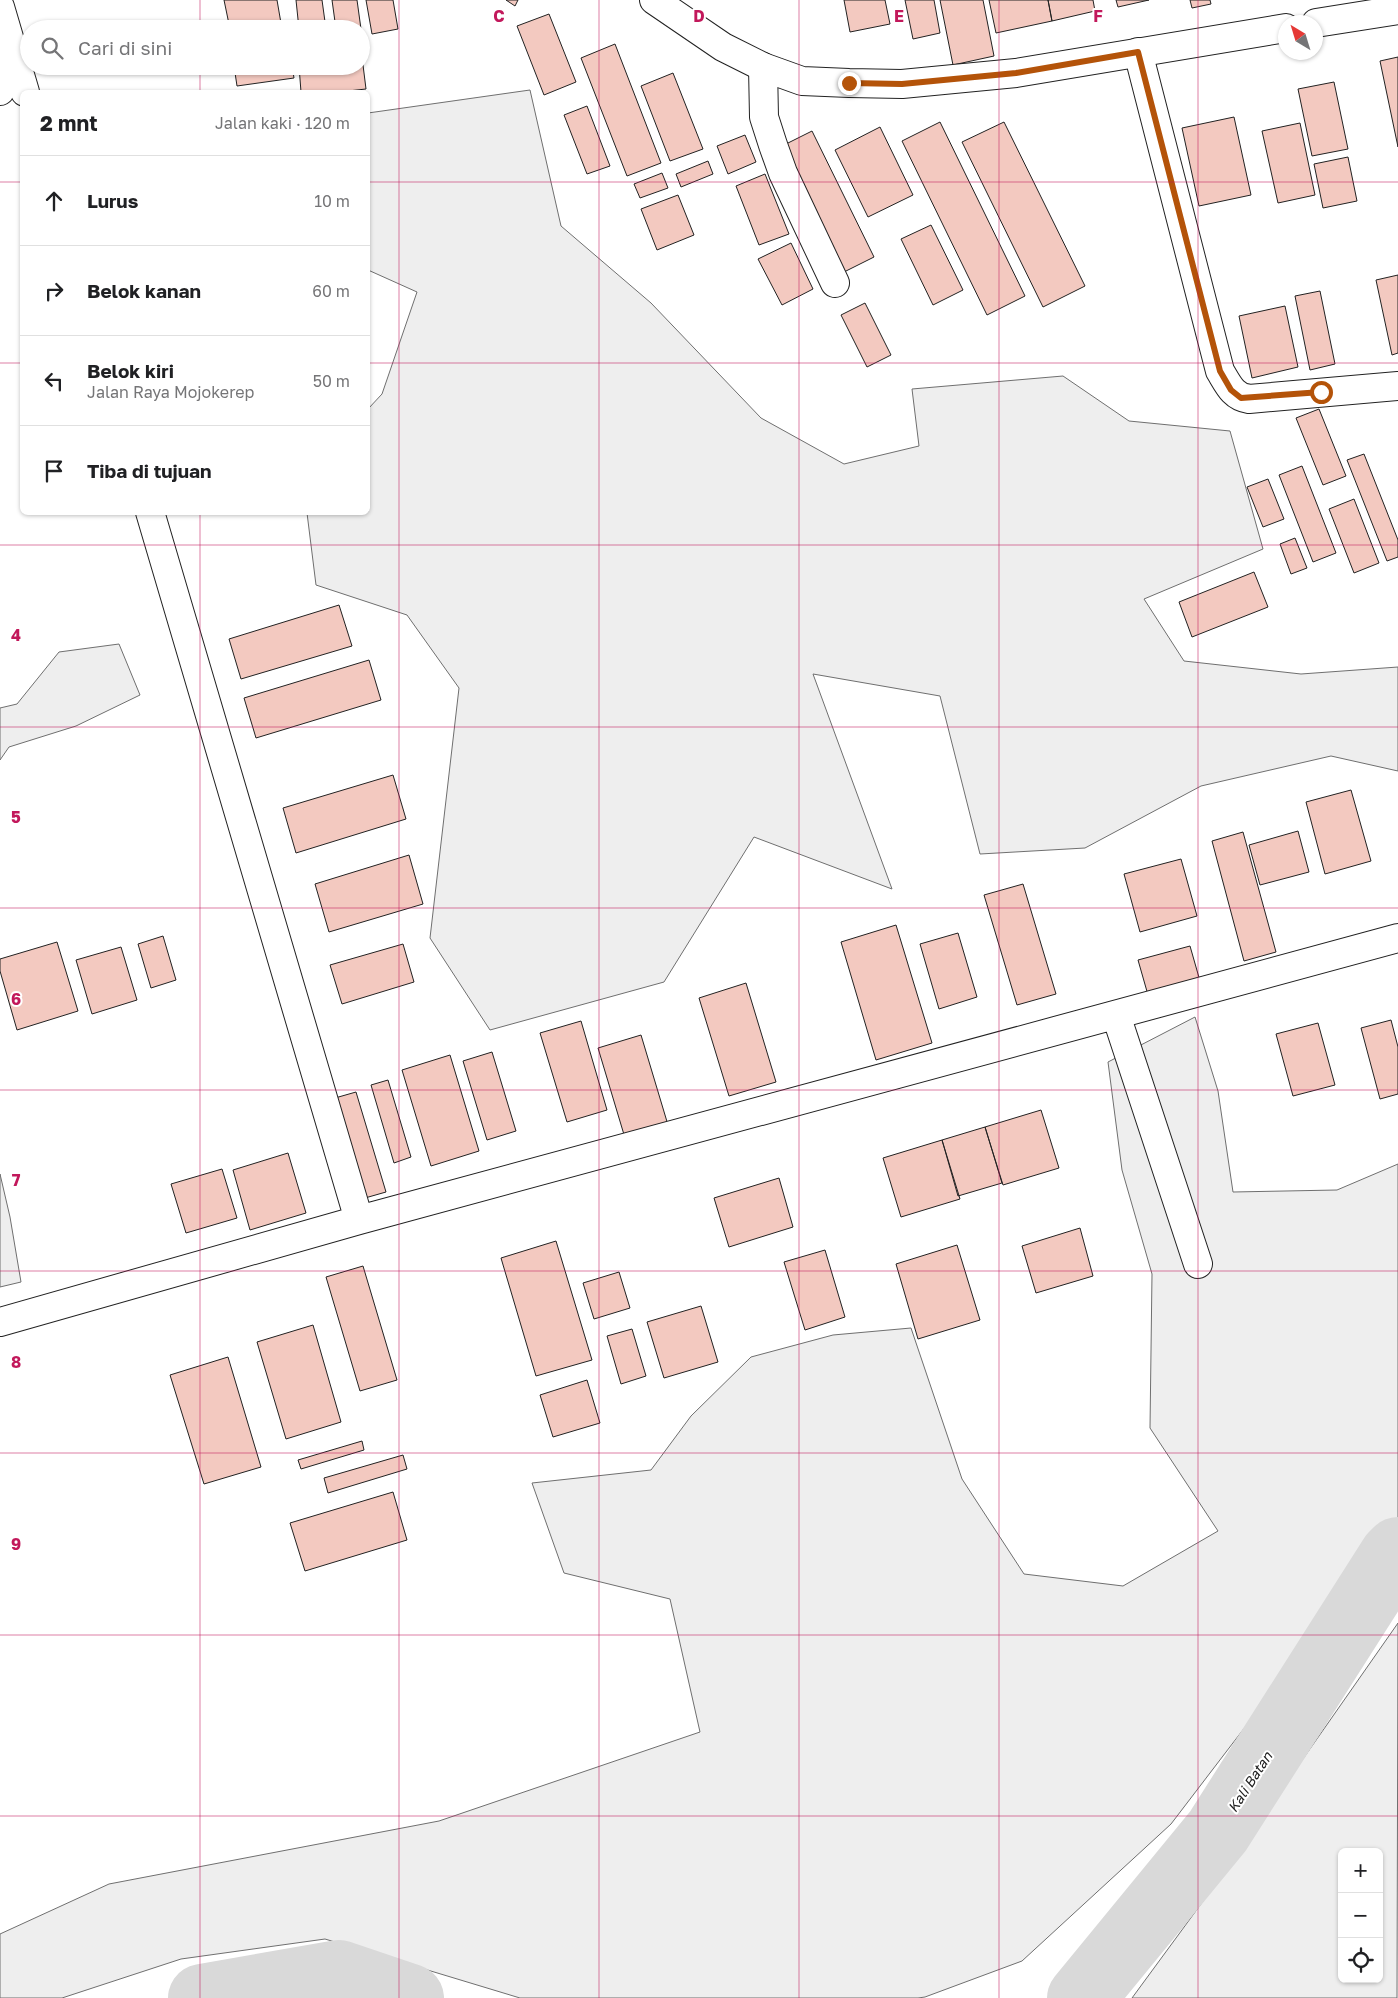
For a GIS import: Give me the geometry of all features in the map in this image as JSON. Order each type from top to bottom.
[{"type":"street","points":[[654,0],[723,47],[763,66],[802,81],[902,84],[1016,73],[1278,29]]},
{"type":"street","points":[[0,7],[20,75]]},
{"type":"street","points":[[1323,22],[1398,10]]},
{"type":"street","points":[[0,91],[12,47]]},
{"type":"street","points":[[1138,52],[1220,371],[1231,390],[1241,398],[1249,399],[1398,386]]},
{"type":"street","points":[[763,66],[764,117],[773,145],[783,173],[834,283]]},
{"type":"street","points":[[20,75],[24,90]]},
{"type":"street","points":[[151,515],[359,1220]]},
{"type":"street","points":[[0,1322],[359,1220],[1398,938]]},
{"type":"street","points":[[1116,1015],[1198,1264]]},
{"type":"shaded area","points":[[530,90],[561,226],[651,303],[761,418],[844,464],[919,446],[912,389],[1063,376],[1129,421],[1230,431],[1263,549],[1144,599],[1184,661],[1301,674],[1398,667],[1398,771],[1331,756],[1201,786],[1085,848],[980,854],[940,696],[813,674],[892,889],[754,837],[664,982],[490,1030],[430,938],[459,688],[407,615],[316,585],[307,515],[370,515],[370,407],[382,394],[417,292],[370,271],[370,113]]},
{"type":"shaded area","points":[[119,644],[140,695],[76,726],[9,747],[0,760],[0,708],[17,704],[59,652]]},
{"type":"shaded area","points":[[1195,1017],[1218,1091],[1233,1192],[1337,1190],[1398,1164],[1398,1527],[1171,1824],[1022,1961],[918,1998],[520,1998],[325,1939],[181,1959],[62,1998],[0,1998],[0,1934],[109,1884],[439,1821],[700,1732],[670,1599],[564,1573],[532,1483],[651,1470],[691,1416],[751,1357],[833,1335],[911,1328],[962,1479],[1024,1574],[1123,1586],[1218,1531],[1150,1428],[1152,1274],[1122,1170],[1108,1062]]},
{"type":"shaded area","points":[[0,1174],[10,1217],[21,1282],[0,1287]]},
{"type":"shaded area","points":[[1398,1623],[1397,1998],[1132,1998],[1212,1889]]},
{"type":"building","points":[[224,0],[277,0],[280,20],[228,20]]},
{"type":"building","points":[[296,0],[322,0],[325,20],[298,20]]},
{"type":"building","points":[[332,0],[357,0],[360,20],[335,20]]},
{"type":"building","points":[[366,0],[393,0],[398,29],[372,34]]},
{"type":"building","points":[[506,0],[518,0],[515,6]]},
{"type":"building","points":[[844,0],[885,0],[890,24],[850,32]]},
{"type":"building","points":[[905,0],[934,0],[940,33],[913,39]]},
{"type":"building","points":[[940,0],[983,0],[994,56],[953,65]]},
{"type":"building","points":[[989,0],[1048,0],[1052,21],[996,33]]},
{"type":"building","points":[[1048,0],[1093,0],[1095,11],[1052,21]]},
{"type":"building","points":[[1116,0],[1149,0],[1118,7]]},
{"type":"building","points":[[1190,0],[1210,0],[1211,4],[1192,8]]},
{"type":"building","points":[[549,14],[576,82],[544,95],[517,26]]},
{"type":"building","points":[[615,44],[661,163],[627,176],[581,58]]},
{"type":"building","points":[[1398,57],[1398,147],[1380,61]]},
{"type":"building","points":[[673,73],[703,149],[670,161],[641,86]]},
{"type":"building","points":[[235,75],[294,75],[294,78],[237,86]]},
{"type":"building","points":[[300,75],[364,75],[366,89],[357,90],[301,90]]},
{"type":"building","points":[[1334,82],[1348,149],[1312,156],[1298,89]]},
{"type":"building","points":[[587,106],[610,166],[587,174],[564,115]]},
{"type":"building","points":[[1234,117],[1251,195],[1199,206],[1182,128]]},
{"type":"building","points":[[940,122],[1025,296],[987,315],[902,141]]},
{"type":"building","points":[[1004,122],[1085,286],[1043,307],[962,142]]},
{"type":"building","points":[[1300,123],[1315,195],[1278,203],[1262,131]]},
{"type":"building","points":[[880,127],[913,195],[868,217],[835,150]]},
{"type":"building","points":[[812,131],[874,257],[842,273],[780,147]]},
{"type":"building","points":[[745,135],[756,162],[728,174],[717,146]]},
{"type":"building","points":[[1348,157],[1357,201],[1323,208],[1314,164]]},
{"type":"building","points":[[708,161],[713,174],[681,187],[676,174]]},
{"type":"building","points":[[662,173],[668,188],[640,198],[634,184]]},
{"type":"building","points":[[765,174],[789,234],[759,245],[736,186]]},
{"type":"building","points":[[678,195],[694,235],[657,250],[641,209]]},
{"type":"building","points":[[931,225],[963,290],[933,305],[901,239]]},
{"type":"building","points":[[791,243],[813,289],[782,305],[758,259]]},
{"type":"building","points":[[1398,275],[1398,353],[1392,355],[1376,280]]},
{"type":"building","points":[[1320,291],[1335,364],[1310,370],[1295,296]]},
{"type":"building","points":[[865,303],[891,355],[867,367],[841,315]]},
{"type":"building","points":[[1285,306],[1298,367],[1252,378],[1239,316]]},
{"type":"building","points":[[1319,409],[1346,476],[1323,485],[1296,418]]},
{"type":"building","points":[[1364,454],[1398,540],[1398,557],[1387,561],[1347,460]]},
{"type":"building","points":[[1302,466],[1336,553],[1313,562],[1279,475]]},
{"type":"building","points":[[1268,479],[1284,519],[1263,527],[1247,487]]},
{"type":"building","points":[[1354,499],[1379,563],[1354,573],[1329,509]]},
{"type":"building","points":[[1295,538],[1307,568],[1291,574],[1280,544]]},
{"type":"building","points":[[1254,572],[1268,607],[1192,637],[1179,602]]},
{"type":"building","points":[[339,605],[352,646],[241,679],[229,639]]},
{"type":"building","points":[[369,660],[381,700],[256,738],[244,698]]},
{"type":"building","points":[[393,775],[406,819],[296,853],[283,808]]},
{"type":"building","points":[[1351,790],[1371,861],[1325,874],[1306,802]]},
{"type":"building","points":[[1298,831],[1309,872],[1260,885],[1249,845]]},
{"type":"building","points":[[1243,832],[1276,952],[1244,961],[1212,841]]},
{"type":"building","points":[[409,855],[423,904],[329,932],[315,884]]},
{"type":"building","points":[[1181,859],[1197,916],[1140,932],[1124,874]]},
{"type":"building","points":[[1023,884],[1056,994],[1017,1005],[984,895]]},
{"type":"building","points":[[896,925],[932,1043],[876,1060],[841,942]]},
{"type":"building","points":[[958,933],[977,997],[939,1009],[920,944]]},
{"type":"building","points":[[163,936],[176,980],[151,988],[138,944]]},
{"type":"building","points":[[57,942],[78,1011],[17,1030],[0,971],[0,959]]},
{"type":"building","points":[[403,944],[414,982],[342,1004],[330,965]]},
{"type":"building","points":[[1190,946],[1200,981],[1148,995],[1138,960]]},
{"type":"building","points":[[121,947],[137,1000],[92,1014],[76,960]]},
{"type":"building","points":[[746,983],[776,1082],[729,1096],[699,998]]},
{"type":"building","points":[[1391,1020],[1398,1047],[1398,1094],[1380,1099],[1361,1028]]},
{"type":"building","points":[[581,1021],[607,1110],[567,1122],[540,1033]]},
{"type":"building","points":[[1318,1023],[1335,1085],[1293,1096],[1276,1034]]},
{"type":"building","points":[[641,1035],[668,1125],[625,1138],[598,1048]]},
{"type":"building","points":[[492,1052],[516,1131],[487,1140],[463,1061]]},
{"type":"building","points":[[450,1055],[479,1151],[431,1166],[402,1070]]},
{"type":"building","points":[[388,1080],[411,1157],[394,1163],[371,1085]]},
{"type":"building","points":[[356,1092],[386,1192],[365,1198],[335,1098]]},
{"type":"building","points":[[1041,1110],[1059,1168],[1003,1185],[985,1127]]},
{"type":"building","points":[[985,1127],[1002,1183],[958,1196],[942,1140]]},
{"type":"building","points":[[942,1140],[960,1199],[901,1217],[883,1158]]},
{"type":"building","points":[[288,1153],[306,1213],[250,1230],[233,1170]]},
{"type":"building","points":[[222,1169],[237,1218],[186,1233],[171,1184]]},
{"type":"building","points":[[779,1178],[793,1227],[729,1247],[714,1198]]},
{"type":"building","points":[[1080,1228],[1093,1276],[1036,1293],[1022,1246]]},
{"type":"building","points":[[556,1241],[592,1360],[536,1376],[501,1258]]},
{"type":"building","points":[[957,1245],[980,1320],[918,1339],[896,1264]]},
{"type":"building","points":[[825,1250],[845,1317],[805,1330],[784,1262]]},
{"type":"building","points":[[363,1266],[397,1380],[360,1391],[326,1277]]},
{"type":"building","points":[[619,1272],[630,1308],[594,1319],[583,1283]]},
{"type":"building","points":[[701,1306],[718,1362],[664,1378],[647,1322]]},
{"type":"building","points":[[313,1325],[341,1422],[286,1439],[257,1342]]},
{"type":"building","points":[[632,1329],[646,1376],[621,1384],[607,1336]]},
{"type":"building","points":[[228,1357],[261,1467],[204,1484],[170,1375]]},
{"type":"building","points":[[587,1380],[600,1423],[553,1437],[540,1395]]},
{"type":"building","points":[[362,1441],[364,1450],[301,1469],[298,1460]]},
{"type":"building","points":[[403,1455],[407,1469],[328,1493],[324,1478]]},
{"type":"building","points":[[393,1492],[407,1540],[305,1571],[290,1523]]},
{"type":"waterway","name":"Kali Batan","points":[[1081,1998],[1218,1831],[1393,1556],[1398,1551]]},
{"type":"waterway","name":"Kali Batan","points":[[202,1998],[339,1974],[410,1998]]},
{"type":"route","points":[[849,83],[902,84],[1016,73],[1138,52],[1220,371],[1231,390],[1241,398],[1249,399],[1321,392]]}]
